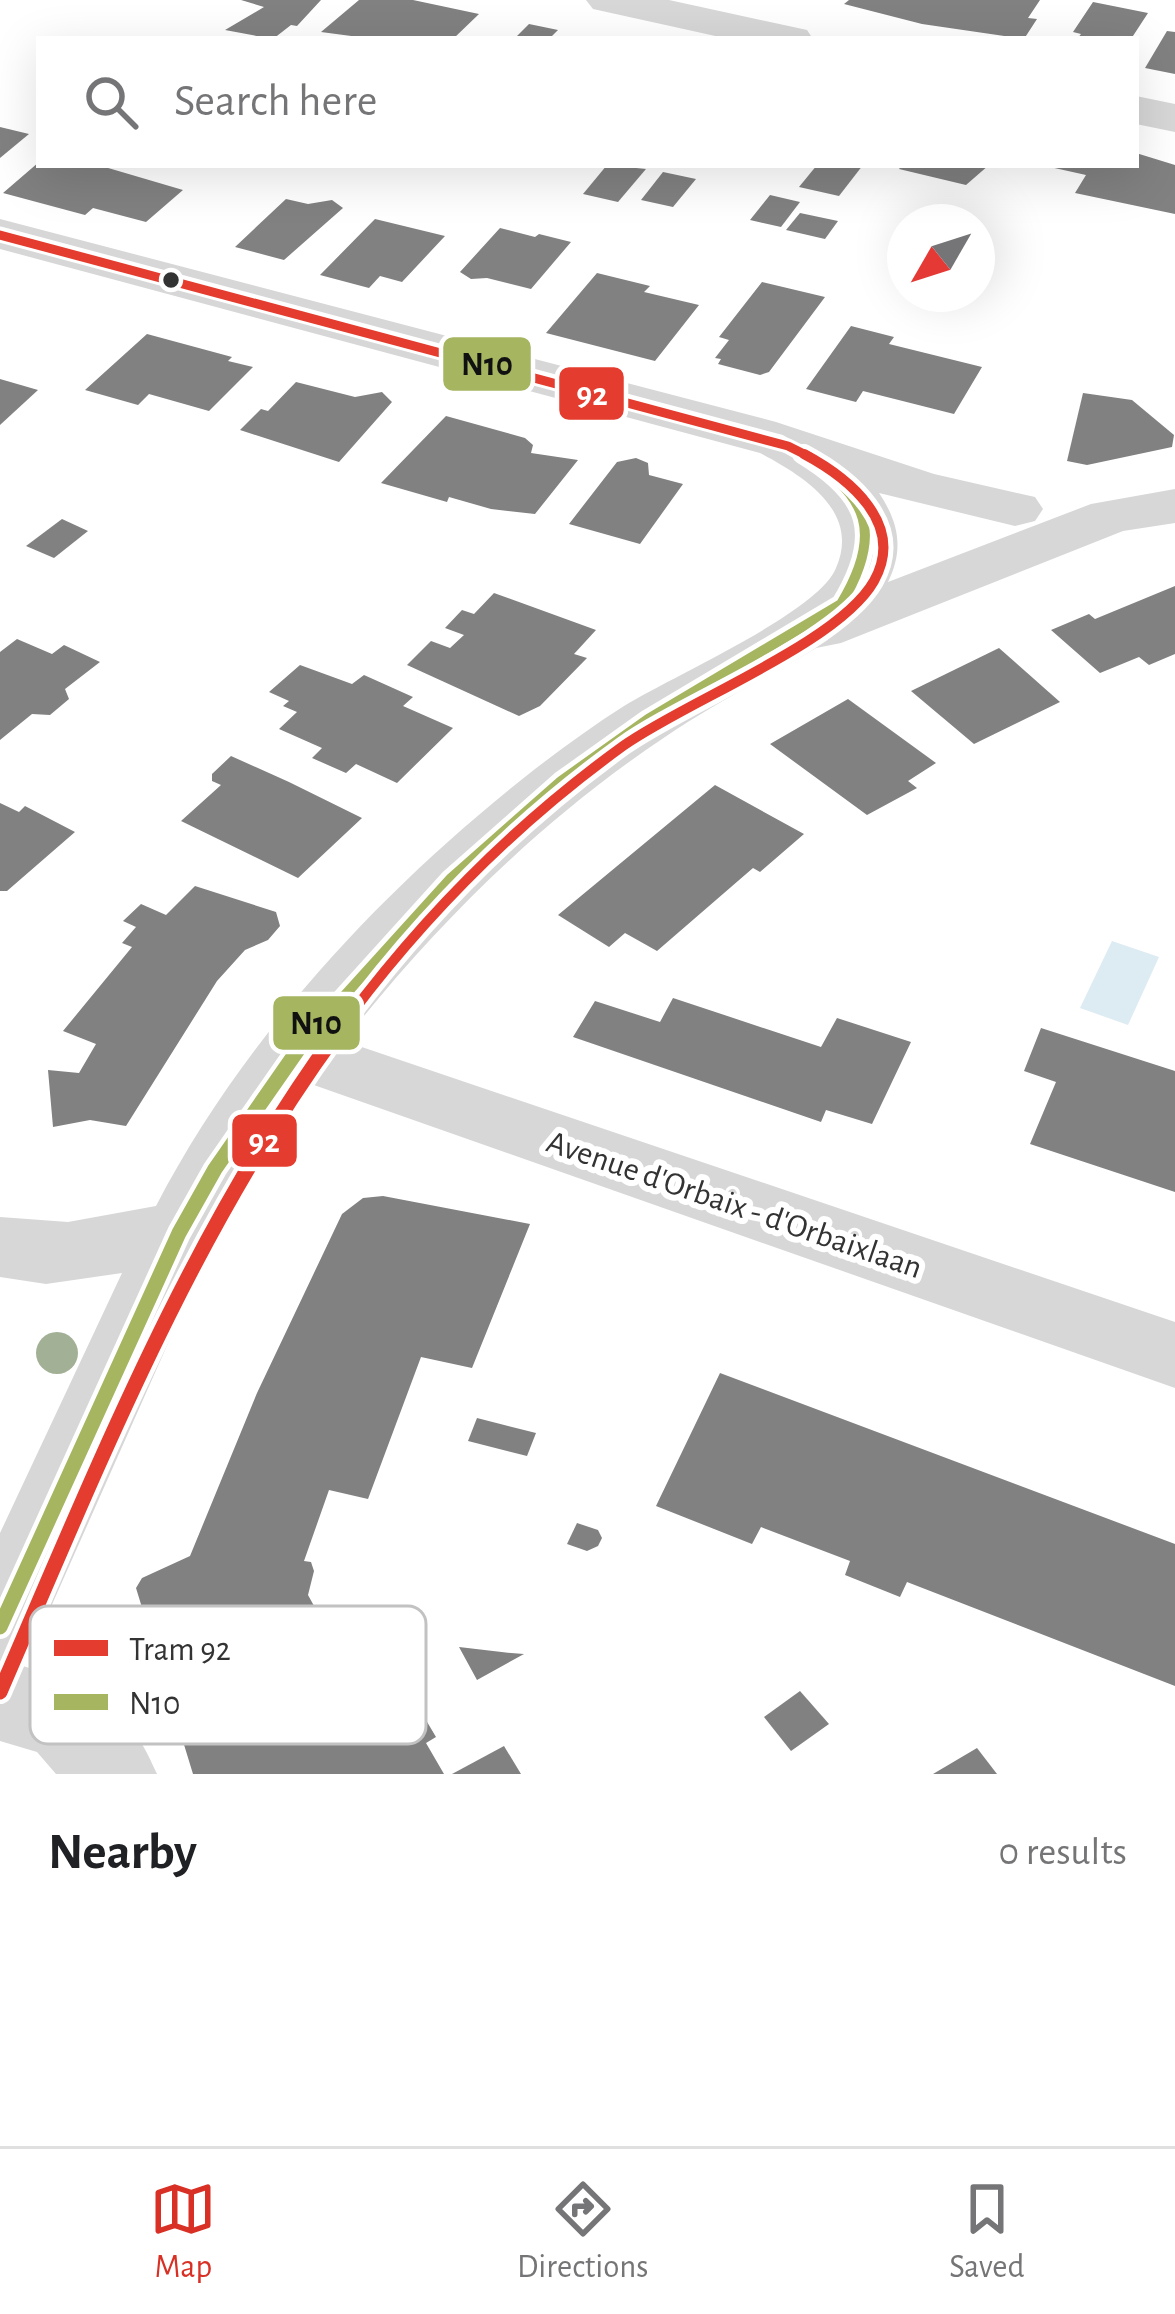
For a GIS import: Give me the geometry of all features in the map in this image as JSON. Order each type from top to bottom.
[{"type":"street","points":[[608,0],[777,36]]},
{"type":"street","points":[[1139,111],[1175,118]]},
{"type":"street","points":[[0,234],[780,442],[920,488],[1015,509],[1111,516]]},
{"type":"street","points":[[6,1578],[179,1233],[215,1168],[294,1051],[416,914],[524,812],[648,719],[842,604],[867,566],[872,538],[862,506],[839,479],[805,452],[780,442]]},
{"type":"street","points":[[776,644],[1111,516],[1175,506]]},
{"type":"street","points":[[867,566],[1015,509]]},
{"type":"street","name":"Avenue d'Orbaix - d'Orbaixlaan","points":[[294,1051],[1175,1355]]},
{"type":"street","points":[[0,1247],[23,1254],[72,1256],[143,1236],[179,1233]]},
{"type":"street","points":[[0,1700],[30,1709]]},
{"type":"street","points":[[86,1744],[113,1774]]},
{"type":"shaded area","points":[[1112,941],[1159,957],[1128,1025],[1080,1008]]},
{"type":"building","points":[[241,0],[321,0],[297,26],[277,36],[225,30],[264,7]]},
{"type":"building","points":[[359,0],[413,0],[479,14],[456,36],[321,32]]},
{"type":"building","points":[[849,0],[1040,0],[1028,18],[1037,19],[1026,36],[922,24],[844,4]]},
{"type":"building","points":[[1093,2],[1148,13],[1133,36],[1073,32]]},
{"type":"building","points":[[529,24],[558,30],[552,36],[517,36]]},
{"type":"building","points":[[1167,31],[1175,32],[1175,74],[1145,68]]},
{"type":"building","points":[[0,127],[29,134],[0,158]]},
{"type":"building","points":[[1139,154],[1175,165],[1175,214],[1075,193],[1086,175],[1054,168],[1139,168]]},
{"type":"building","points":[[36,165],[108,168],[183,190],[146,222],[93,208],[85,215],[3,193]]},
{"type":"building","points":[[605,168],[646,169],[618,202],[583,194]]},
{"type":"building","points":[[815,168],[861,168],[839,196],[799,187]]},
{"type":"building","points":[[900,168],[986,168],[966,185]]},
{"type":"building","points":[[663,172],[696,179],[673,207],[641,200]]},
{"type":"building","points":[[770,195],[800,202],[781,227],[750,220]]},
{"type":"building","points":[[286,199],[308,204],[332,200],[343,208],[284,260],[235,247]]},
{"type":"building","points":[[800,213],[838,221],[825,239],[786,230]]},
{"type":"building","points":[[375,219],[445,236],[402,282],[380,276],[369,288],[320,275]]},
{"type":"building","points":[[500,228],[571,242],[531,289],[487,278],[471,279],[460,272]]},
{"type":"building","points":[[597,273],[650,286],[644,292],[699,305],[655,361],[546,333]]},
{"type":"building","points":[[762,282],[825,297],[769,372],[760,375],[718,364],[721,359],[715,358],[729,340],[719,337]]},
{"type":"building","points":[[851,326],[894,337],[889,344],[982,367],[954,414],[863,391],[856,402],[806,389]]},
{"type":"building","points":[[147,334],[253,367],[209,411],[149,394],[138,405],[85,390]]},
{"type":"building","points":[[0,379],[38,390],[0,425]]},
{"type":"building","points":[[296,382],[355,397],[382,392],[392,402],[339,462],[240,430],[261,409],[268,411]]},
{"type":"building","points":[[1083,393],[1132,400],[1174,435],[1172,447],[1087,465],[1067,461]]},
{"type":"building","points":[[446,416],[525,438],[533,445],[531,453],[578,460],[535,514],[491,509],[449,497],[447,502],[381,483]]},
{"type":"building","points":[[636,458],[648,463],[649,475],[683,484],[640,544],[569,524],[617,462]]},
{"type":"building","points":[[62,519],[88,531],[54,558],[26,546]]},
{"type":"building","points":[[1175,586],[1175,654],[1149,665],[1139,657],[1100,673],[1051,630],[1089,614],[1095,619]]},
{"type":"building","points":[[494,593],[596,630],[574,654],[587,658],[540,706],[519,716],[407,665],[431,641],[450,648],[464,635],[445,628],[462,610],[474,614]]},
{"type":"building","points":[[17,639],[52,654],[64,645],[100,662],[65,689],[69,699],[50,715],[32,714],[0,740],[0,652]]},
{"type":"building","points":[[999,648],[1060,702],[974,744],[911,691]]},
{"type":"building","points":[[300,665],[352,684],[364,675],[413,697],[403,706],[453,728],[397,783],[356,764],[346,773],[312,758],[322,748],[279,729],[297,712],[283,706],[289,701],[269,692]]},
{"type":"building","points":[[848,699],[936,763],[908,781],[917,788],[867,815],[770,744]]},
{"type":"building","points":[[231,756],[362,818],[298,878],[181,821],[221,785],[212,781],[212,774]]},
{"type":"building","points":[[715,785],[804,834],[760,872],[753,868],[657,951],[625,933],[609,947],[558,915]]},
{"type":"building","points":[[0,803],[19,812],[25,806],[75,832],[7,891],[0,891]]},
{"type":"building","points":[[195,886],[276,912],[280,926],[268,940],[245,950],[217,981],[126,1126],[90,1120],[53,1127],[48,1070],[79,1073],[96,1044],[63,1031],[132,947],[122,943],[136,927],[123,921],[141,904],[166,915]]},
{"type":"building","points":[[673,998],[821,1047],[837,1018],[911,1042],[872,1124],[826,1110],[821,1122],[573,1037],[595,1001],[660,1022]]},
{"type":"building","points":[[1041,1028],[1175,1071],[1175,1192],[1030,1144],[1056,1082],[1024,1071]]},
{"type":"building","points":[[383,1196],[530,1224],[472,1368],[421,1357],[368,1499],[329,1490],[304,1561],[311,1562],[314,1571],[308,1595],[314,1606],[142,1606],[136,1588],[142,1578],[190,1556],[257,1393],[342,1214],[363,1198]]},
{"type":"building","points":[[720,1373],[1175,1544],[1175,1686],[907,1582],[900,1597],[845,1575],[850,1561],[761,1527],[752,1544],[656,1506]]},
{"type":"building","points":[[477,1418],[536,1433],[527,1456],[468,1441]]},
{"type":"building","points":[[577,1523],[598,1530],[602,1538],[598,1546],[587,1551],[567,1544]]},
{"type":"building","points":[[459,1647],[511,1653],[524,1654],[477,1680]]},
{"type":"building","points":[[800,1691],[829,1724],[791,1751],[764,1717]]},
{"type":"building","points":[[426,1720],[436,1737],[426,1743]]},
{"type":"building","points":[[426,1743],[444,1774],[193,1774],[184,1744]]},
{"type":"building","points":[[504,1746],[521,1774],[452,1774]]},
{"type":"building","points":[[977,1748],[997,1774],[933,1774]]},
{"type":"tram line","name":"92","points":[[0,235],[788,446],[847,481],[876,515],[883,535],[883,557],[875,580],[860,599],[807,639],[649,728],[541,810],[442,904],[367,991],[301,1082],[187,1278],[37,1606]]},
{"type":"tram line","name":"92","points":[[0,1692],[30,1622]]},
{"type":"transit line","name":"N10","points":[[0,234],[780,442],[807,456],[848,489],[867,528],[858,576],[841,604],[648,719],[561,781],[450,879],[316,1023],[215,1169],[179,1233],[0,1627]]}]
